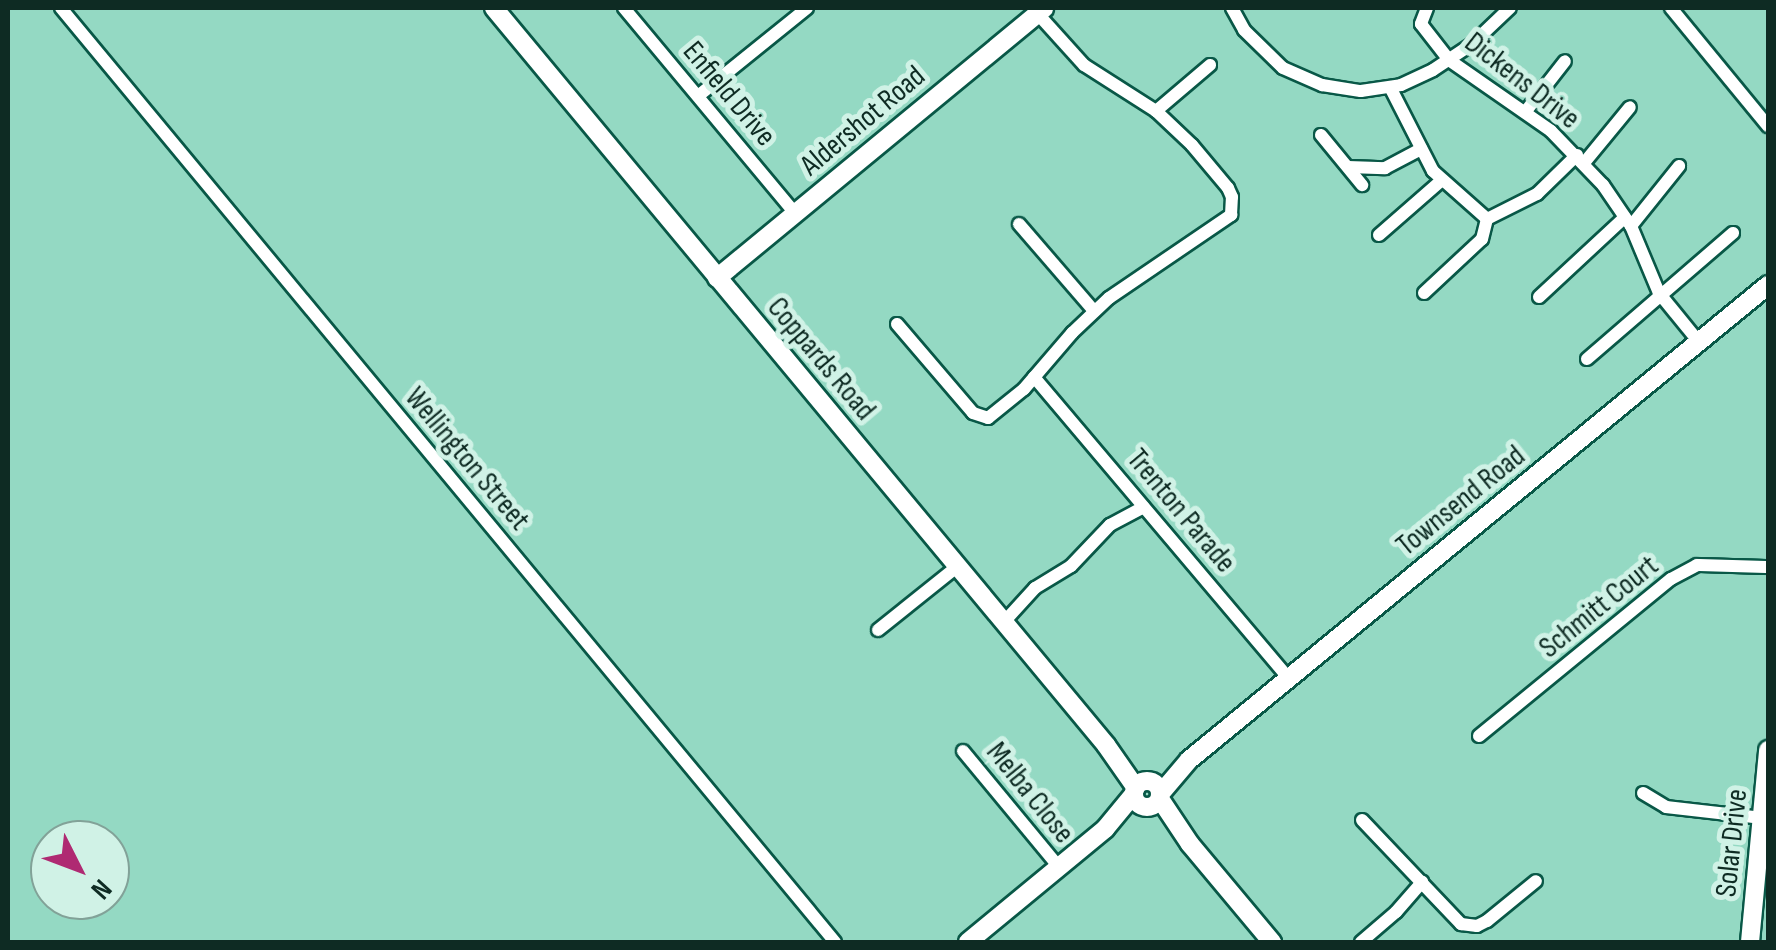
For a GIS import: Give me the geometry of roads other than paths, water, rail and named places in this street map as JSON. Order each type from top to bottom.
[{"type":"street","name":"Wellington Street","points":[[60,8],[835,942]]},
{"type":"street","name":"Coppards Road","points":[[494,8],[1272,942]]},
{"type":"street","name":"Enfield Drive","points":[[624,8],[795,213]]},
{"type":"street","points":[[698,96],[807,8]]},
{"type":"street","points":[[1232,8],[1255,43],[1302,78],[1342,90],[1390,87],[1449,60],[1510,8]]},
{"type":"street","name":"Dickens Drive","points":[[1428,8],[1421,24],[1449,60],[1526,111],[1580,159],[1628,222],[1660,293],[1699,342]]},
{"type":"street","points":[[1671,8],[1768,126]]},
{"type":"street","name":"Aldershot Road","points":[[718,278],[1040,10]]},
{"type":"street","points":[[897,324],[980,418],[994,415],[1094,311],[1153,264],[1220,226],[1231,215],[1232,197],[1220,176],[1156,111],[1084,65],[1040,10]]},
{"type":"street","points":[[1526,111],[1565,60]]},
{"type":"street","points":[[1156,111],[1210,65]]},
{"type":"street","points":[[1390,87],[1441,181],[1488,219]]},
{"type":"street","points":[[1424,293],[1482,239],[1488,219],[1537,194],[1580,159],[1630,107]]},
{"type":"street","points":[[1321,135],[1362,184]]},
{"type":"street","points":[[1348,167],[1384,168],[1421,150]]},
{"type":"street","points":[[1538,297],[1628,222],[1680,166]]},
{"type":"street","points":[[1379,235],[1441,181]]},
{"type":"street","points":[[1020,224],[1094,311]]},
{"type":"street","points":[[1587,359],[1733,233]]},
{"type":"street","name":"Townsend Road","points":[[968,942],[1768,285]]},
{"type":"street","name":"Trenton Parade","points":[[1034,377],[1289,679]]},
{"type":"street","points":[[1004,622],[1036,588],[1071,566],[1110,525],[1144,507]]},
{"type":"street","name":"Schmitt Court","points":[[1479,736],[1671,579],[1697,564],[1768,567]]},
{"type":"street","points":[[878,630],[958,566]]},
{"type":"street","name":"Solar Drive","points":[[1750,942],[1761,893],[1768,750]]},
{"type":"street","name":"Melba Close","points":[[963,751],[1059,867]]},
{"type":"street","points":[[1644,793],[1666,807],[1762,818]]},
{"type":"street","points":[[1362,820],[1454,918],[1469,927],[1487,922],[1536,881]]},
{"type":"street","points":[[1361,942],[1396,912],[1422,882]]}]
